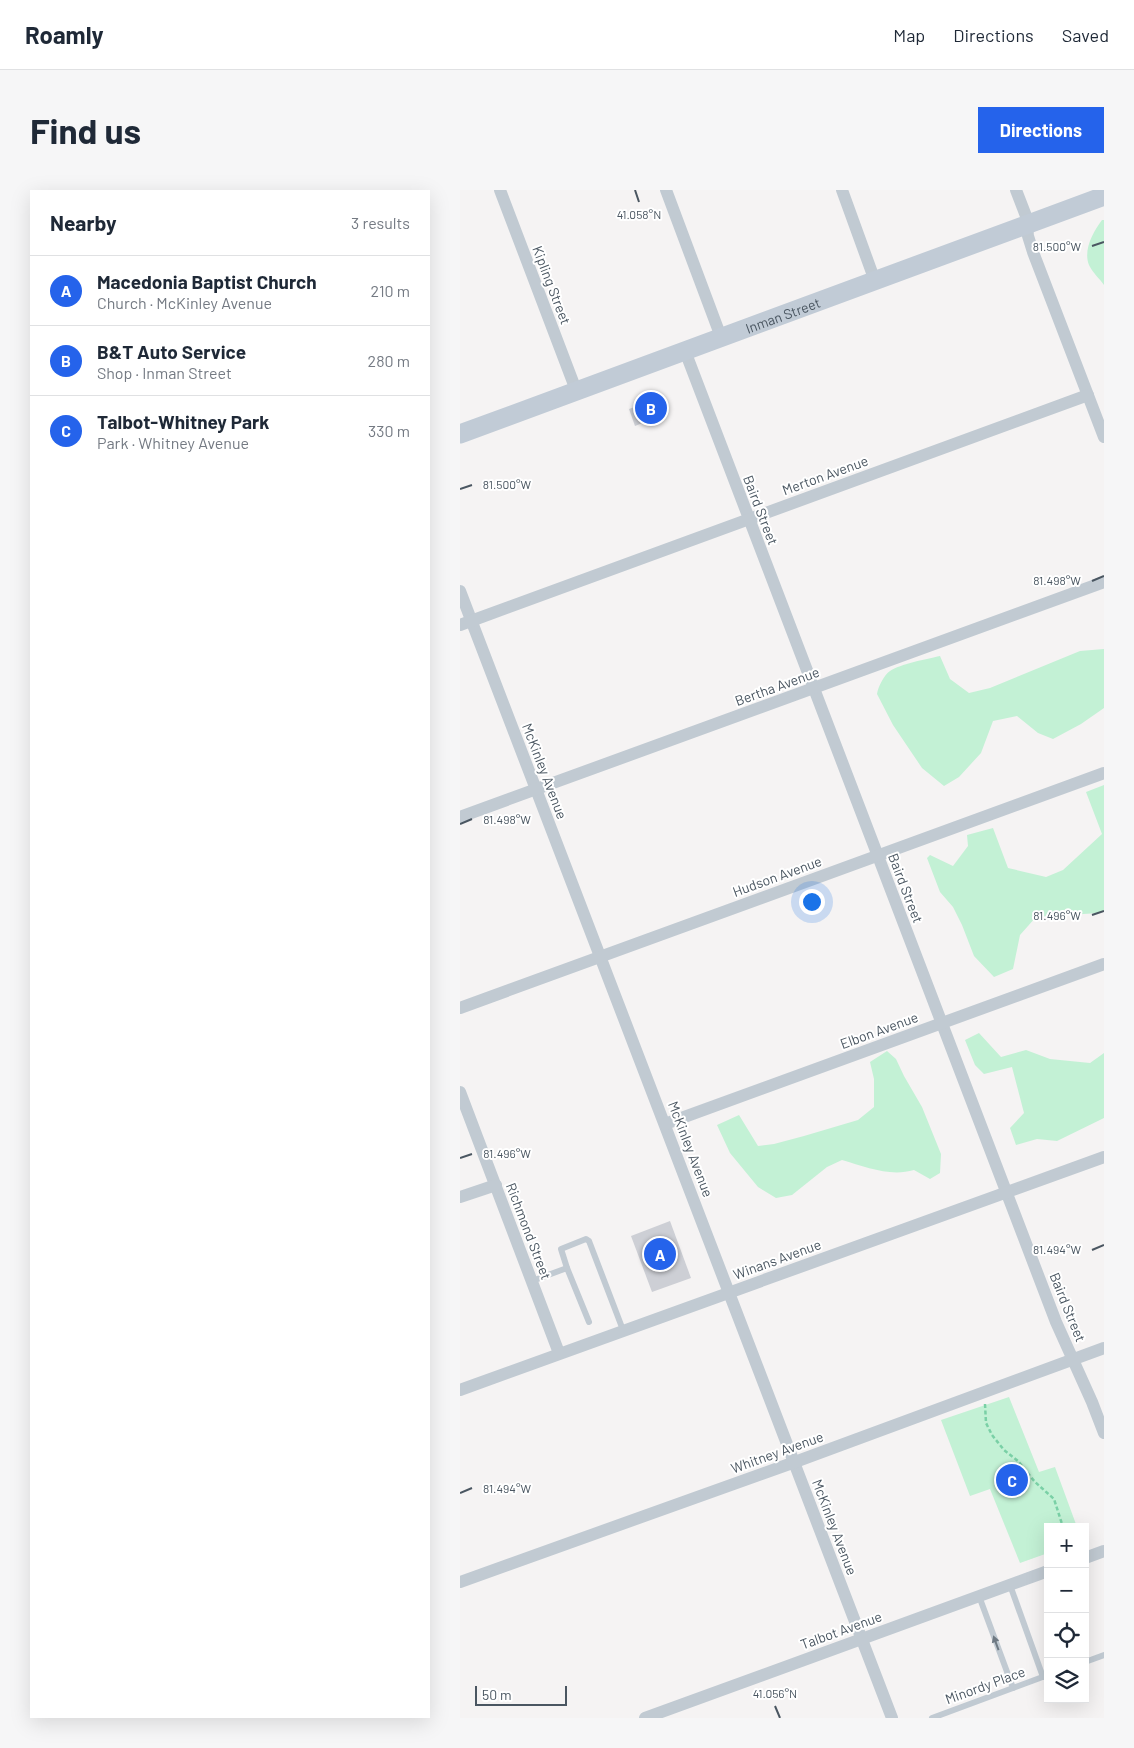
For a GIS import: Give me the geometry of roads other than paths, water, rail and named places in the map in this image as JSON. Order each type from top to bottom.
[{"type":"street","name":"Kipling Street","points":[[500,190],[576,390]]},
{"type":"street","points":[[666,190],[721,337]]},
{"type":"street","points":[[842,190],[875,281]]},
{"type":"street","points":[[1016,190],[1026,216],[1028,236],[1033,252],[1104,437]]},
{"type":"street","name":"Inman Street","points":[[460,434],[1104,196]]},
{"type":"street","name":"Baird Street","points":[[684,351],[1056,1322],[1104,1433]]},
{"type":"street","name":"Merton Avenue","points":[[466,623],[1088,395]]},
{"type":"street","name":"Bertha Avenue","points":[[460,817],[1104,582]]},
{"type":"street","name":"McKinley Avenue","points":[[460,592],[466,623],[537,789],[892,1718]]},
{"type":"street","name":"Hudson Avenue","points":[[460,1008],[600,955],[1104,773]]},
{"type":"street","name":"Elbon Avenue","points":[[665,1124],[1104,964]]},
{"type":"street","name":"Richmond Street","points":[[460,1092],[559,1353]]},
{"type":"street","name":"Winans Avenue","points":[[460,1390],[1104,1157]]},
{"type":"street","points":[[460,1198],[496,1186]]},
{"type":"street","name":"Whitney Avenue","points":[[460,1582],[1104,1348]]},
{"type":"street","points":[[1089,1557],[1104,1551]]},
{"type":"street","name":"Talbot Avenue","points":[[645,1718],[1044,1572]]},
{"type":"lane","points":[[589,1322],[561,1249],[586,1239],[589,1240],[623,1330]]},
{"type":"lane","points":[[532,1281],[568,1268]]},
{"type":"lane","points":[[1010,1585],[1044,1673]]},
{"type":"lane","points":[[979,1596],[1013,1688]]},
{"type":"lane","points":[[1089,1661],[1104,1655]]},
{"type":"lane","name":"Minordy Place","points":[[932,1718],[1044,1676]]},
{"type":"place","name":"B&T Auto Service","points":[[651,408]]},
{"type":"place","name":"Macedonia Baptist Church","points":[[660,1254]]},
{"type":"place","name":"Talbot-Whitney Park","points":[[1012,1480]]}]
